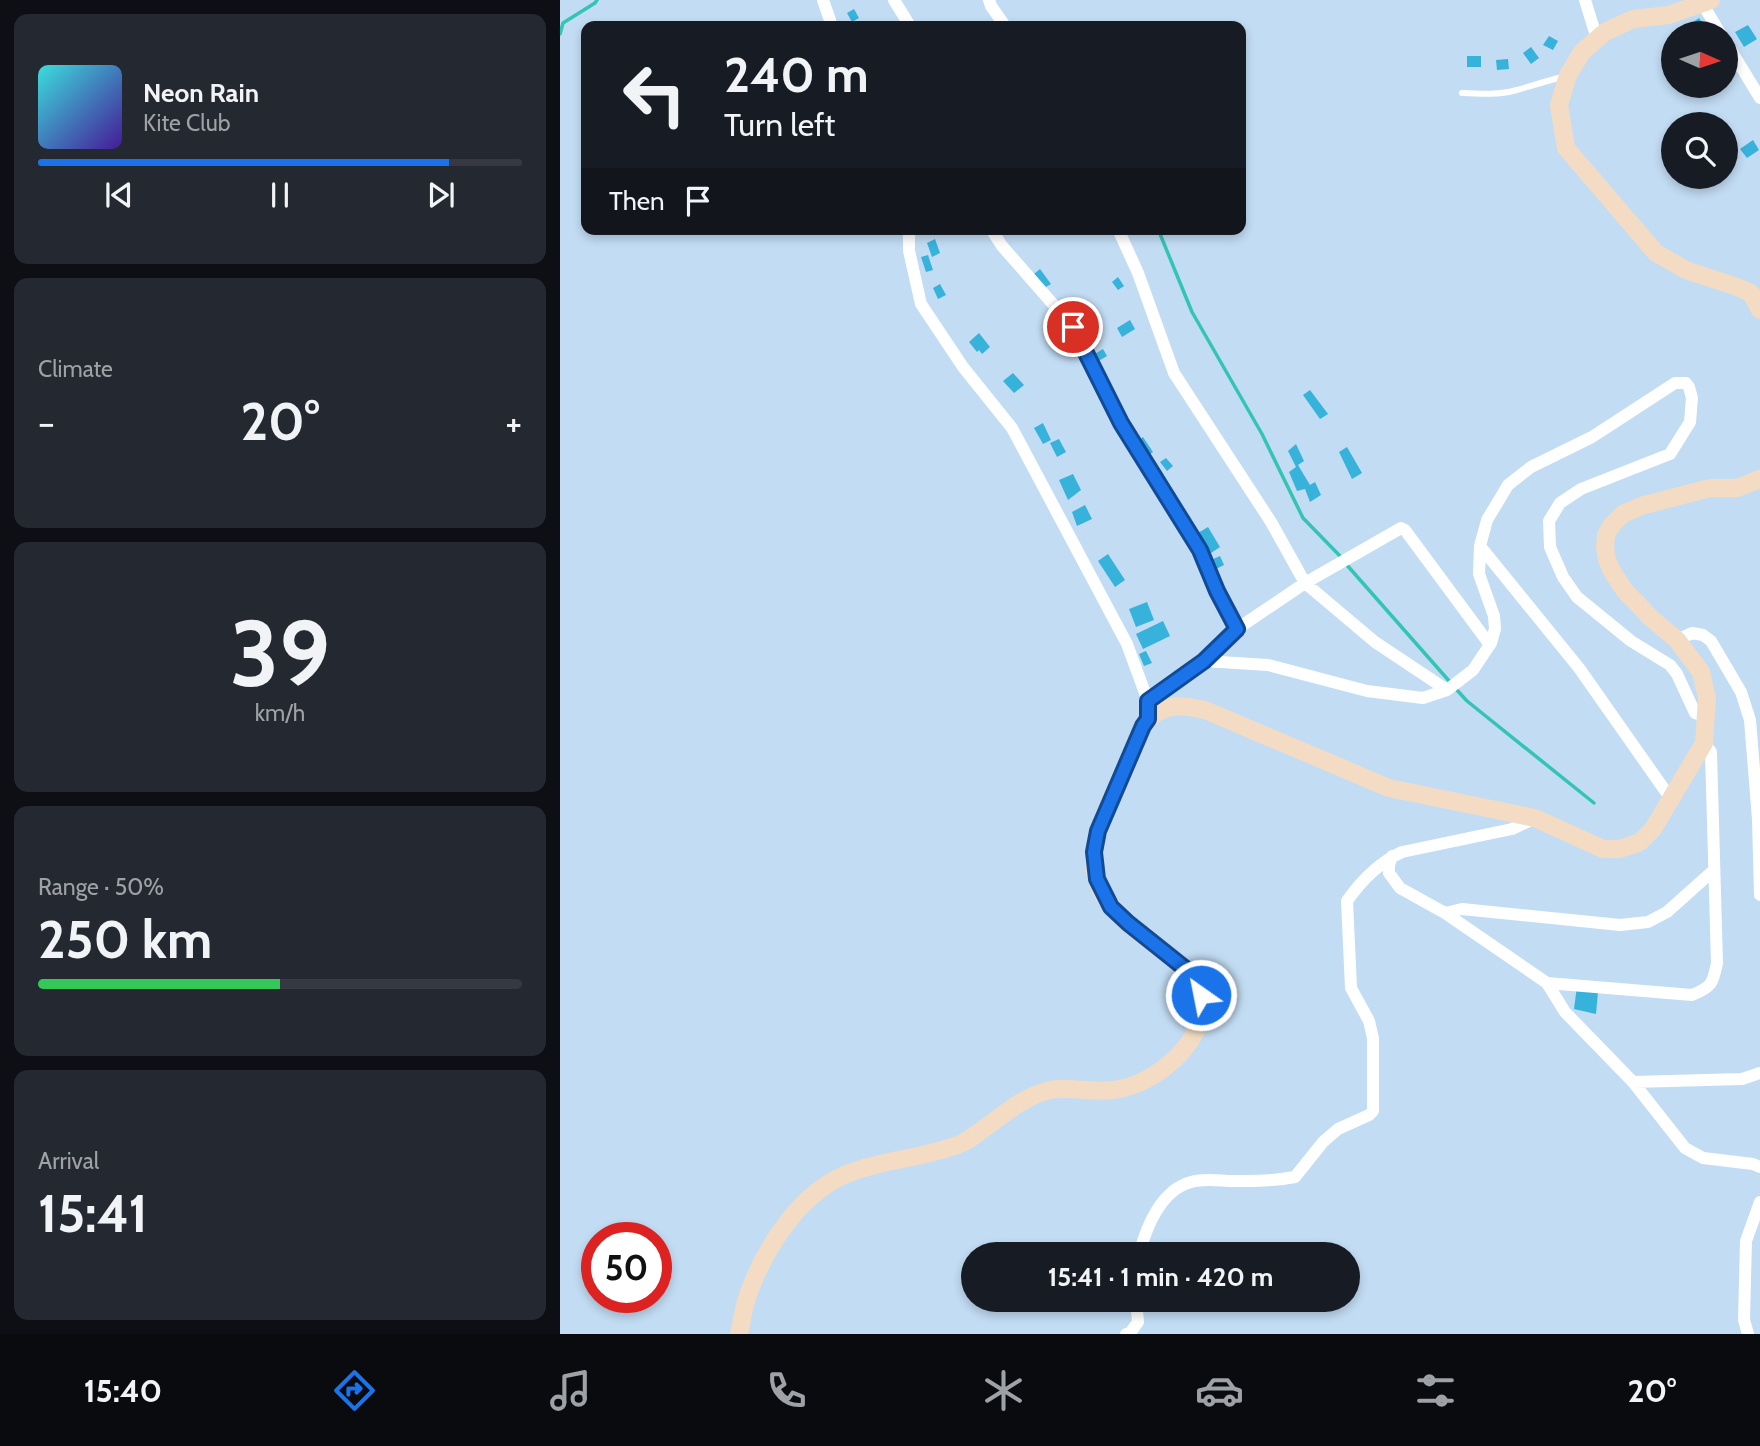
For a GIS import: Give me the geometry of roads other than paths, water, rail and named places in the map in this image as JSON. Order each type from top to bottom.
[{"type":"main road","points":[[1707,2],[1669,15],[1633,19],[1605,32],[1582,52],[1568,75],[1559,105],[1566,148],[1656,253],[1688,271],[1755,290],[1760,310]]},
{"type":"main road","points":[[739,1334],[747,1298],[765,1258],[800,1207],[830,1182],[853,1171],[922,1156],[964,1143],[1028,1097],[1052,1090],[1114,1090],[1135,1084],[1172,1062],[1199,1027],[1203,1009],[1197,981],[1111,907],[1097,879],[1094,852],[1098,831],[1148,719],[1162,708],[1190,707],[1205,710],[1389,788],[1535,818],[1603,849],[1620,849],[1640,842],[1653,829],[1704,743],[1707,698],[1701,672],[1677,640],[1625,591],[1607,560],[1606,534],[1623,514],[1641,506],[1710,488],[1737,488],[1760,479]]},
{"type":"street","points":[[823,0],[830,21]]},
{"type":"street","points":[[894,0],[906,21]]},
{"type":"street","points":[[989,0],[1002,21]]},
{"type":"street","points":[[1585,0],[1597,39]]},
{"type":"street","points":[[1707,2],[1715,21]]},
{"type":"street","points":[[1738,62],[1760,98]]},
{"type":"street","points":[[909,235],[909,251],[921,304],[963,367],[1012,428],[1128,644],[1148,701],[1148,719]]},
{"type":"street","points":[[995,235],[1073,327],[1121,423],[1200,550],[1237,629]]},
{"type":"street","points":[[1121,235],[1138,273],[1174,373],[1271,522],[1305,583],[1375,642],[1447,690]]},
{"type":"street","points":[[1204,661],[1268,665],[1367,691],[1423,698],[1447,690],[1473,670],[1490,645],[1495,629],[1494,616],[1479,574],[1480,546],[1487,520],[1508,485],[1531,467],[1592,437],[1675,383],[1686,383],[1692,398],[1690,422],[1670,454],[1581,489],[1560,503],[1549,521],[1550,547],[1563,577],[1577,597],[1631,641],[1670,665],[1695,713],[1705,717]]},
{"type":"street","points":[[1148,701],[1204,661],[1237,629],[1305,583],[1401,528],[1490,645]]},
{"type":"street","points":[[1480,546],[1579,668],[1671,799]]},
{"type":"street","points":[[1677,640],[1692,633],[1703,635],[1711,641],[1741,692],[1749,720],[1758,819],[1760,895]]},
{"type":"street","points":[[1547,983],[1692,995],[1706,990],[1713,981],[1717,963],[1711,752],[1704,743]]},
{"type":"street","points":[[1142,1242],[1155,1214],[1175,1189],[1190,1182],[1205,1180],[1269,1181],[1295,1177],[1323,1142],[1338,1129],[1373,1111],[1373,1038],[1369,1021],[1351,988],[1347,901],[1367,877],[1392,856],[1402,852],[1512,829],[1535,818]]},
{"type":"street","points":[[1392,856],[1389,873],[1400,888],[1445,913],[1547,983],[1565,1012],[1633,1082],[1685,1148],[1703,1158],[1760,1167]]},
{"type":"street","points":[[1445,913],[1462,909],[1620,925],[1648,922],[1667,912],[1714,870]]},
{"type":"street","points":[[1633,1082],[1742,1079],[1760,1073]]},
{"type":"street","points":[[1748,1334],[1744,1320],[1746,1241],[1760,1202]]},
{"type":"street","points":[[1126,1334],[1138,1322],[1137,1312]]},
{"type":"lane","points":[[1462,93],[1491,94],[1517,90],[1568,75]]},
{"type":"waterway","points":[[560,34],[563,23],[597,0]]},
{"type":"waterway","points":[[1160,235],[1192,312],[1262,434],[1303,518],[1342,558]]},
{"type":"waterway","points":[[1346,564],[1450,682]]},
{"type":"waterway","points":[[1455,688],[1467,701],[1594,803]]}]
